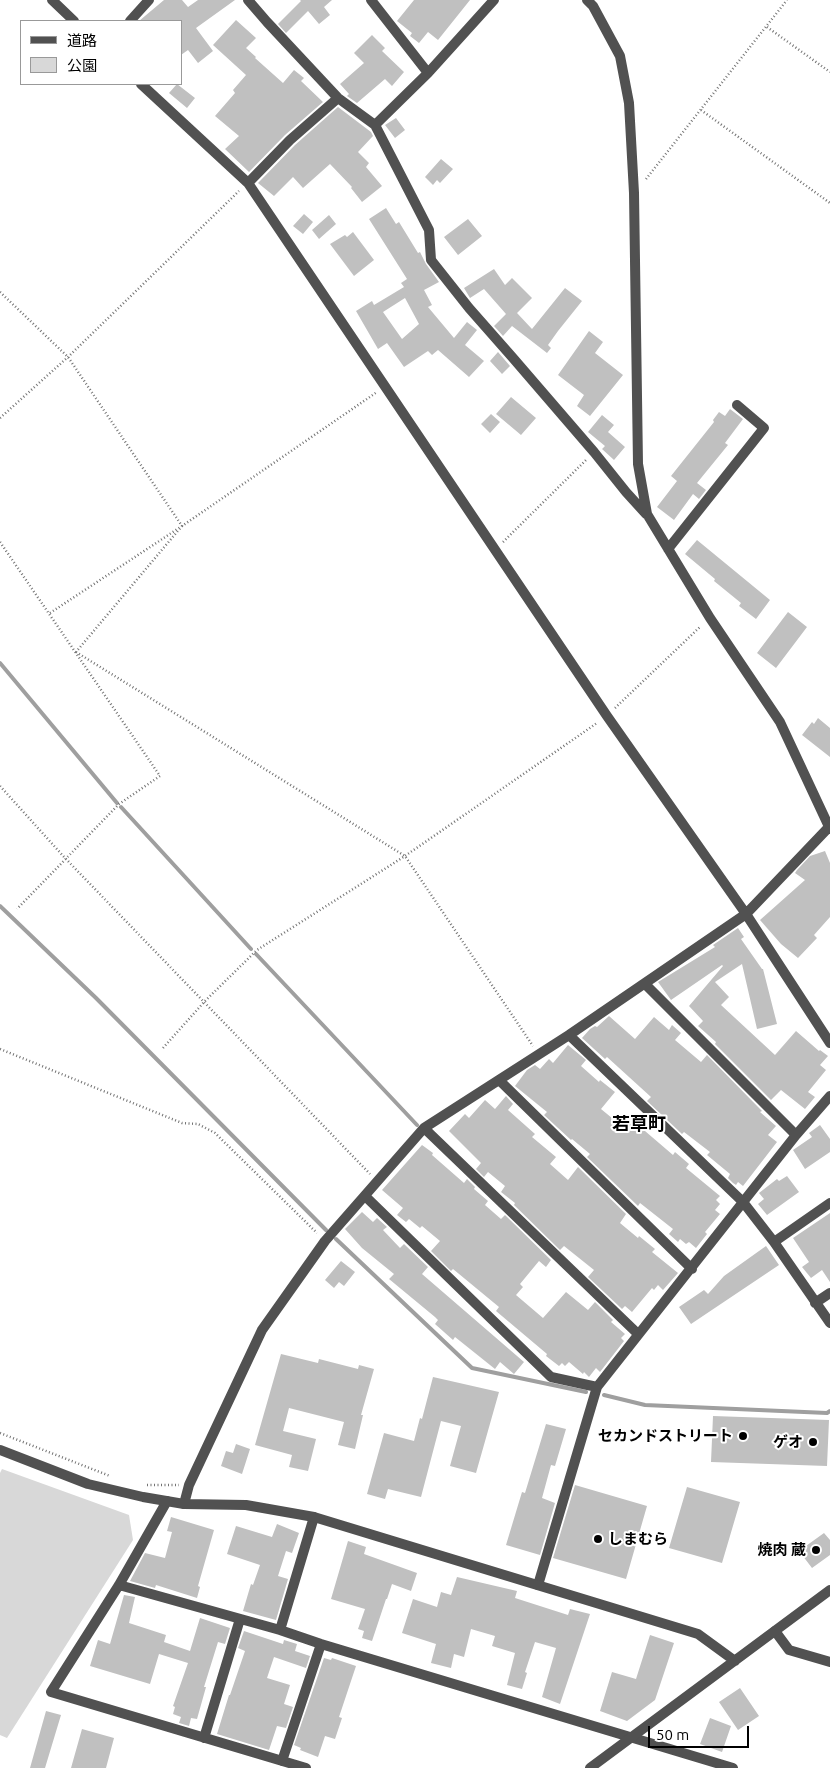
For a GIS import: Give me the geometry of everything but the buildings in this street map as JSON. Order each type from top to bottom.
[{"type":"street","points":[[52,0],[73,20]]},
{"type":"street","points":[[131,20],[149,0]]},
{"type":"street","points":[[184,1504],[189,1486],[262,1330],[325,1241],[424,1128],[569,1035],[746,914],[830,828],[780,722],[710,618],[647,514],[626,492],[594,452],[469,308],[431,260],[429,230],[374,125],[338,98],[248,0]]},
{"type":"street","points":[[371,0],[428,74]]},
{"type":"street","points":[[374,125],[428,74],[494,0]]},
{"type":"street","points":[[587,0],[594,6],[620,56],[629,103],[634,193],[638,464],[647,514]]},
{"type":"street","points":[[142,85],[248,183],[607,716],[746,914],[830,1043]]},
{"type":"street","points":[[248,183],[290,140],[338,98]]},
{"type":"street","points":[[668,549],[764,428],[737,405]]},
{"type":"street","points":[[645,984],[796,1136]]},
{"type":"street","points":[[569,1035],[743,1202],[774,1242],[830,1323]]},
{"type":"street","points":[[499,1080],[692,1269]]},
{"type":"street","points":[[538,1586],[597,1387],[743,1202],[830,1096]]},
{"type":"street","points":[[424,1128],[638,1334]]},
{"type":"street","points":[[365,1196],[551,1377],[597,1387]]},
{"type":"street","points":[[774,1242],[830,1203]]},
{"type":"street","points":[[816,1303],[830,1293]]},
{"type":"street","points":[[0,1450],[88,1484],[143,1497],[184,1504],[246,1505],[314,1517],[698,1634],[734,1661]]},
{"type":"street","points":[[167,1501],[119,1585],[51,1692],[306,1768]]},
{"type":"street","points":[[280,1630],[314,1517]]},
{"type":"street","points":[[119,1585],[280,1630],[733,1768]]},
{"type":"street","points":[[590,1768],[830,1590]]},
{"type":"street","points":[[204,1738],[240,1619]]},
{"type":"street","points":[[775,1631],[789,1650],[830,1662]]},
{"type":"street","points":[[282,1761],[321,1644]]},
{"type":"path","points":[[634,193],[787,0]]},
{"type":"path","points":[[766,27],[830,72]]},
{"type":"path","points":[[701,110],[830,203]]},
{"type":"path","points":[[0,418],[68,357],[248,183]]},
{"type":"path","points":[[0,292],[68,357],[182,526]]},
{"type":"path","points":[[50,613],[182,526],[385,387]]},
{"type":"path","points":[[494,550],[594,452]]},
{"type":"path","points":[[76,652],[182,526]]},
{"type":"path","points":[[0,542],[160,776],[119,804],[17,909]]},
{"type":"path","points":[[163,1048],[205,1001],[256,950],[405,856],[607,716],[710,618]]},
{"type":"path","points":[[76,652],[405,856],[538,1054]]},
{"type":"path","points":[[0,786],[65,858],[377,1181]]},
{"type":"path","points":[[0,1049],[182,1123],[198,1124],[215,1133],[325,1241]]},
{"type":"path","points":[[0,1432],[113,1477]]},
{"type":"path","points":[[145,1485],[189,1486]]},
{"type":"green space","points":[[2,1469],[129,1515],[133,1540],[7,1738],[0,1735],[0,1473]]},
{"type":"waterway","points":[[0,663],[117,803]]},
{"type":"waterway","points":[[121,807],[251,949]]},
{"type":"waterway","points":[[0,906],[96,998],[326,1230]]},
{"type":"waterway","points":[[256,954],[417,1125]]},
{"type":"waterway","points":[[336,1239],[472,1368],[586,1392]]},
{"type":"waterway","points":[[604,1395],[645,1405],[827,1413],[830,1411]]},
{"type":"place","name":"セカンドストリート","points":[[743,1436]]},
{"type":"place","name":"ゲオ","points":[[813,1442]]},
{"type":"place","name":"しまむら","points":[[598,1539]]},
{"type":"place","name":"焼肉 蔵","points":[[816,1550]]},
{"type":"district","name":"若草町","points":[[639,1124]]}]
